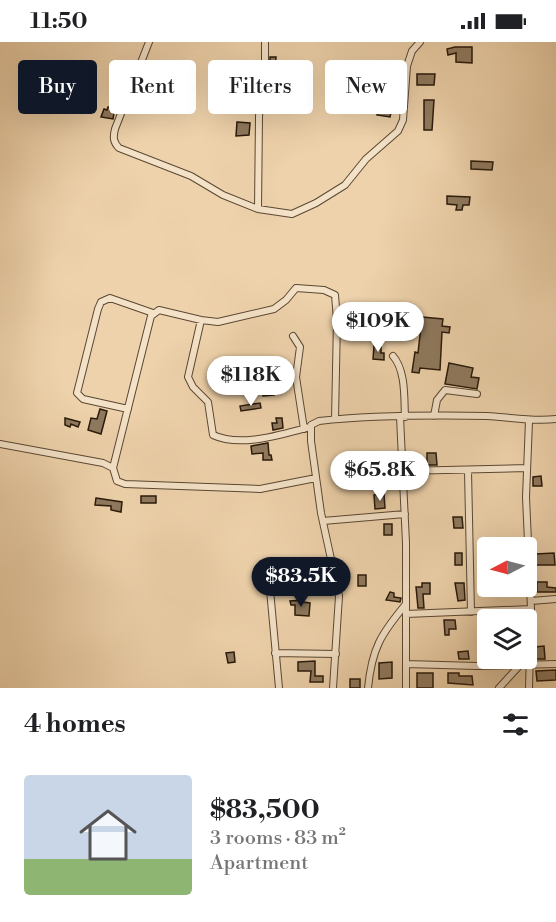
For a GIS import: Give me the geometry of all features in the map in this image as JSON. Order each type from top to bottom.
[{"type":"street","points":[[149,42],[115,129],[113,140],[115,144],[119,148],[190,176],[223,195],[258,209],[292,214],[316,203],[345,185],[372,153],[393,137],[403,120],[407,66],[412,51],[420,42]]},
{"type":"street","points":[[258,209],[259,116],[265,74],[265,42]]},
{"type":"street","points":[[128,409],[83,399],[77,393],[101,302],[110,298],[153,313],[162,310],[218,322],[274,309],[296,288],[324,290],[335,295],[337,320],[335,419]]},
{"type":"street","points":[[153,313],[113,468],[117,481],[130,484],[260,489],[316,478]]},
{"type":"street","points":[[201,320],[188,377],[193,387],[208,402],[213,435],[242,440],[270,437],[307,428],[313,423],[381,416],[495,417],[529,421],[556,419]]},
{"type":"street","points":[[293,336],[300,347],[296,377],[339,596],[333,688]]},
{"type":"street","points":[[393,356],[400,366],[403,417],[406,688]]},
{"type":"street","points":[[434,416],[437,400],[445,390],[477,394]]},
{"type":"street","points":[[529,421],[526,497],[531,609]]},
{"type":"street","points":[[0,444],[103,463],[113,468]]},
{"type":"street","points":[[403,471],[527,468]]},
{"type":"street","points":[[468,471],[471,612]]},
{"type":"street","points":[[323,521],[405,514]]},
{"type":"street","points":[[279,688],[270,590],[273,584],[286,576],[333,564]]},
{"type":"street","points":[[531,601],[556,599]]},
{"type":"street","points":[[368,688],[369,672],[383,632],[406,604]]},
{"type":"street","points":[[406,614],[477,612]]},
{"type":"street","points":[[275,653],[336,654]]},
{"type":"street","points":[[406,664],[477,665]]},
{"type":"street","points":[[537,665],[556,664]]},
{"type":"street","points":[[499,688],[516,669]]},
{"type":"street","points":[[529,688],[530,669]]},
{"type":"building","points":[[472,47],[472,63],[456,62],[456,53],[448,55],[447,49]]},
{"type":"building","points":[[417,74],[435,74],[434,85],[417,85]]},
{"type":"building","points":[[424,100],[434,100],[432,130],[424,130]]},
{"type":"building","points":[[109,107],[109,114],[114,114],[113,119],[101,117],[104,109],[107,110]]},
{"type":"building","points":[[377,114],[391,114],[390,117]]},
{"type":"building","points":[[237,122],[250,123],[249,135],[236,136]]},
{"type":"building","points":[[471,161],[493,162],[492,170],[471,169]]},
{"type":"building","points":[[447,196],[470,197],[469,205],[463,205],[462,210],[456,210],[457,205],[447,204]]},
{"type":"building","points":[[422,317],[443,319],[442,326],[450,327],[449,333],[442,332],[440,370],[420,368],[419,373],[412,372],[415,352],[418,353]]},
{"type":"building","points":[[374,346],[381,346],[384,360],[373,359]]},
{"type":"building","points":[[449,363],[473,368],[471,377],[479,378],[477,389],[445,384]]},
{"type":"building","points":[[273,388],[274,395],[263,396],[262,390]]},
{"type":"building","points":[[260,403],[261,408],[241,411],[240,406]]},
{"type":"building","points":[[100,409],[107,411],[101,434],[88,430],[91,418],[97,419]]},
{"type":"building","points":[[65,418],[80,422],[78,427],[71,424],[70,427],[65,425]]},
{"type":"building","points":[[276,418],[282,418],[283,428],[273,430],[272,423],[277,423]]},
{"type":"building","points":[[268,443],[272,460],[263,460],[263,453],[252,454],[251,446]]},
{"type":"building","points":[[427,453],[436,453],[437,465],[427,465]]},
{"type":"building","points":[[541,476],[542,486],[533,486],[533,477]]},
{"type":"building","points":[[384,494],[385,508],[375,509],[374,495]]},
{"type":"building","points":[[141,496],[156,496],[156,503],[141,503]]},
{"type":"building","points":[[96,498],[122,502],[121,512],[111,510],[111,506],[95,505]]},
{"type":"building","points":[[453,517],[462,517],[463,528],[454,528]]},
{"type":"building","points":[[384,524],[392,524],[392,535],[384,535]]},
{"type":"building","points":[[455,553],[462,553],[462,565],[455,565]]},
{"type":"building","points":[[554,553],[555,565],[537,565],[537,554]]},
{"type":"building","points":[[358,575],[366,575],[366,586],[358,586]]},
{"type":"building","points":[[537,582],[547,582],[547,587],[556,588],[556,592],[537,592]]},
{"type":"building","points":[[422,583],[430,583],[430,594],[423,594],[424,608],[418,608],[416,587],[422,587]]},
{"type":"building","points":[[455,583],[464,583],[465,600],[458,601]]},
{"type":"building","points":[[390,592],[394,593],[394,597],[401,598],[400,602],[386,600]]},
{"type":"building","points":[[303,600],[303,602],[310,603],[309,616],[295,615],[295,605],[291,605],[290,601]]},
{"type":"building","points":[[444,620],[455,620],[456,629],[449,629],[449,635],[445,635]]},
{"type":"building","points":[[544,646],[545,659],[537,659],[537,647]]},
{"type":"building","points":[[468,651],[469,659],[459,659],[458,652]]},
{"type":"building","points":[[234,652],[235,662],[228,663],[226,653]]},
{"type":"building","points":[[315,661],[315,676],[323,676],[323,682],[310,682],[311,671],[298,671],[298,662]]},
{"type":"building","points":[[392,662],[392,678],[379,679],[379,663]]},
{"type":"building","points":[[556,670],[556,680],[537,681],[536,671]]},
{"type":"building","points":[[417,673],[433,673],[433,688],[417,688]]},
{"type":"building","points":[[448,673],[472,676],[473,685],[448,683]]},
{"type":"building","points":[[350,679],[360,679],[360,688],[350,688]]}]
